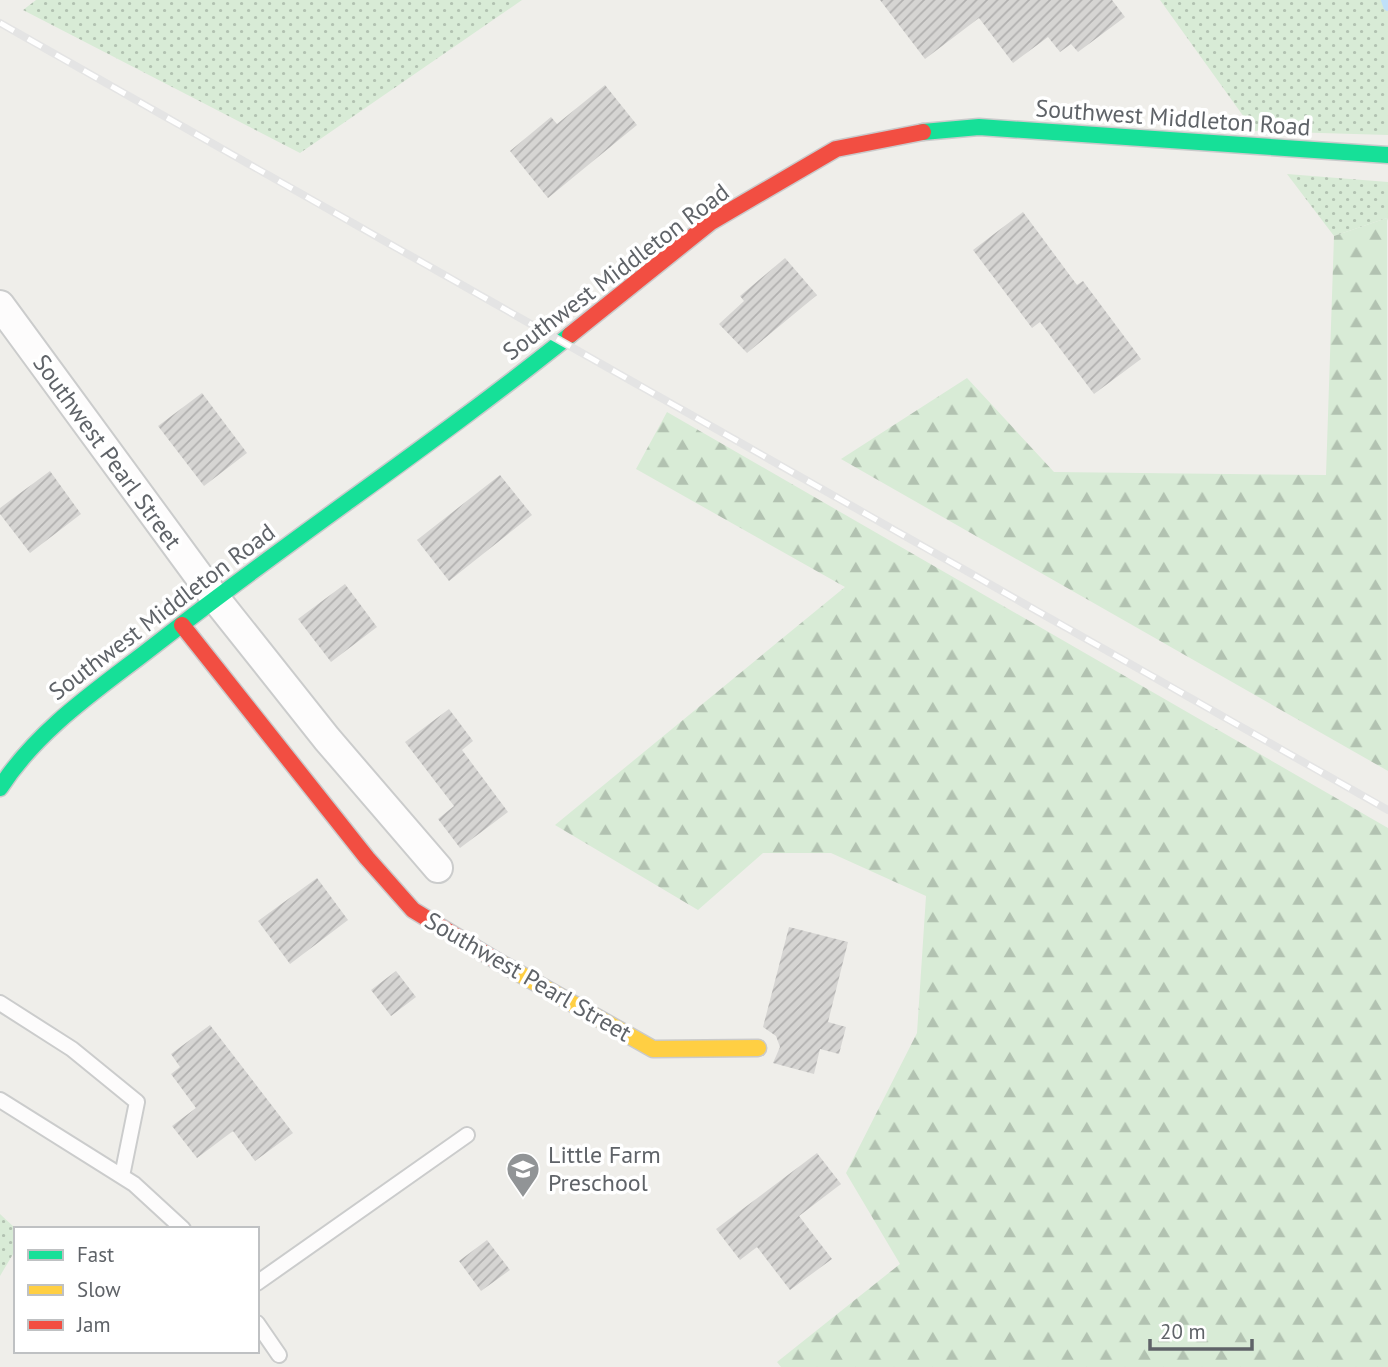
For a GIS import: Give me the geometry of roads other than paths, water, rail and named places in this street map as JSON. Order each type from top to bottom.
[{"type":"street","name":"Southwest Middleton Road","points":[[0,788],[12,769],[53,725],[215,598],[562,342],[710,222],[836,149],[906,134],[979,127],[1388,155]]},
{"type":"street","name":"Southwest Pearl Street","points":[[0,306],[215,598],[327,739],[438,868]]},
{"type":"street","name":"Southwest Pearl Street","points":[[182,625],[367,858],[413,910],[456,938],[653,1049],[758,1048]]},
{"type":"lane","points":[[0,1003],[72,1049],[137,1102],[121,1176]]},
{"type":"lane","points":[[0,1100],[121,1176],[181,1227]]},
{"type":"lane","points":[[259,1282],[467,1135]]},
{"type":"lane","points":[[259,1326],[279,1355]]},
{"type":"waterway","points":[[1386,0],[1388,6]]},
{"type":"railway","points":[[0,23],[1388,810]]},
{"type":"place","name":"Little Farm Preschool","points":[[523,1199]]}]
